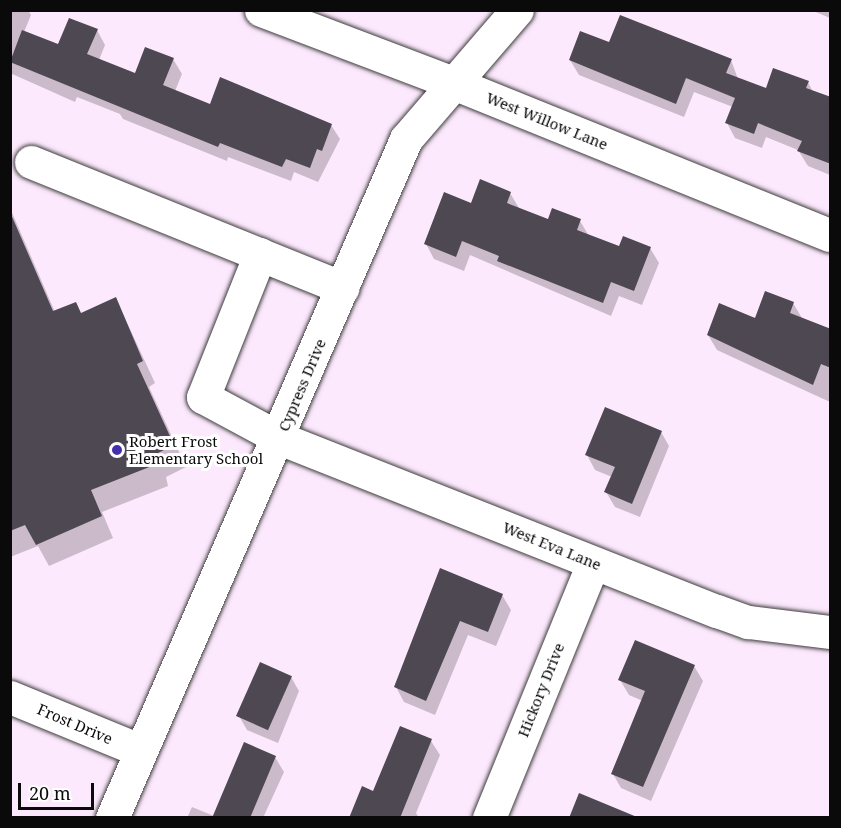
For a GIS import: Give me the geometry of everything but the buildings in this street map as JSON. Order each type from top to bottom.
[{"type":"street","name":"West Willow Lane","points":[[261,10],[453,83],[831,235]]},
{"type":"street","name":"Cypress Drive","points":[[112,818],[139,750],[279,438],[406,139],[517,10]]},
{"type":"street","points":[[31,162],[343,288]]},
{"type":"street","name":"West Eva Lane","points":[[260,254],[203,397],[279,438],[748,622],[831,632]]},
{"type":"street","name":"Hickory Drive","points":[[489,818],[593,563]]},
{"type":"street","name":"Frost Drive","points":[[10,697],[139,750]]},
{"type":"place","name":"Robert Frost Elementary School","points":[[117,450]]}]
